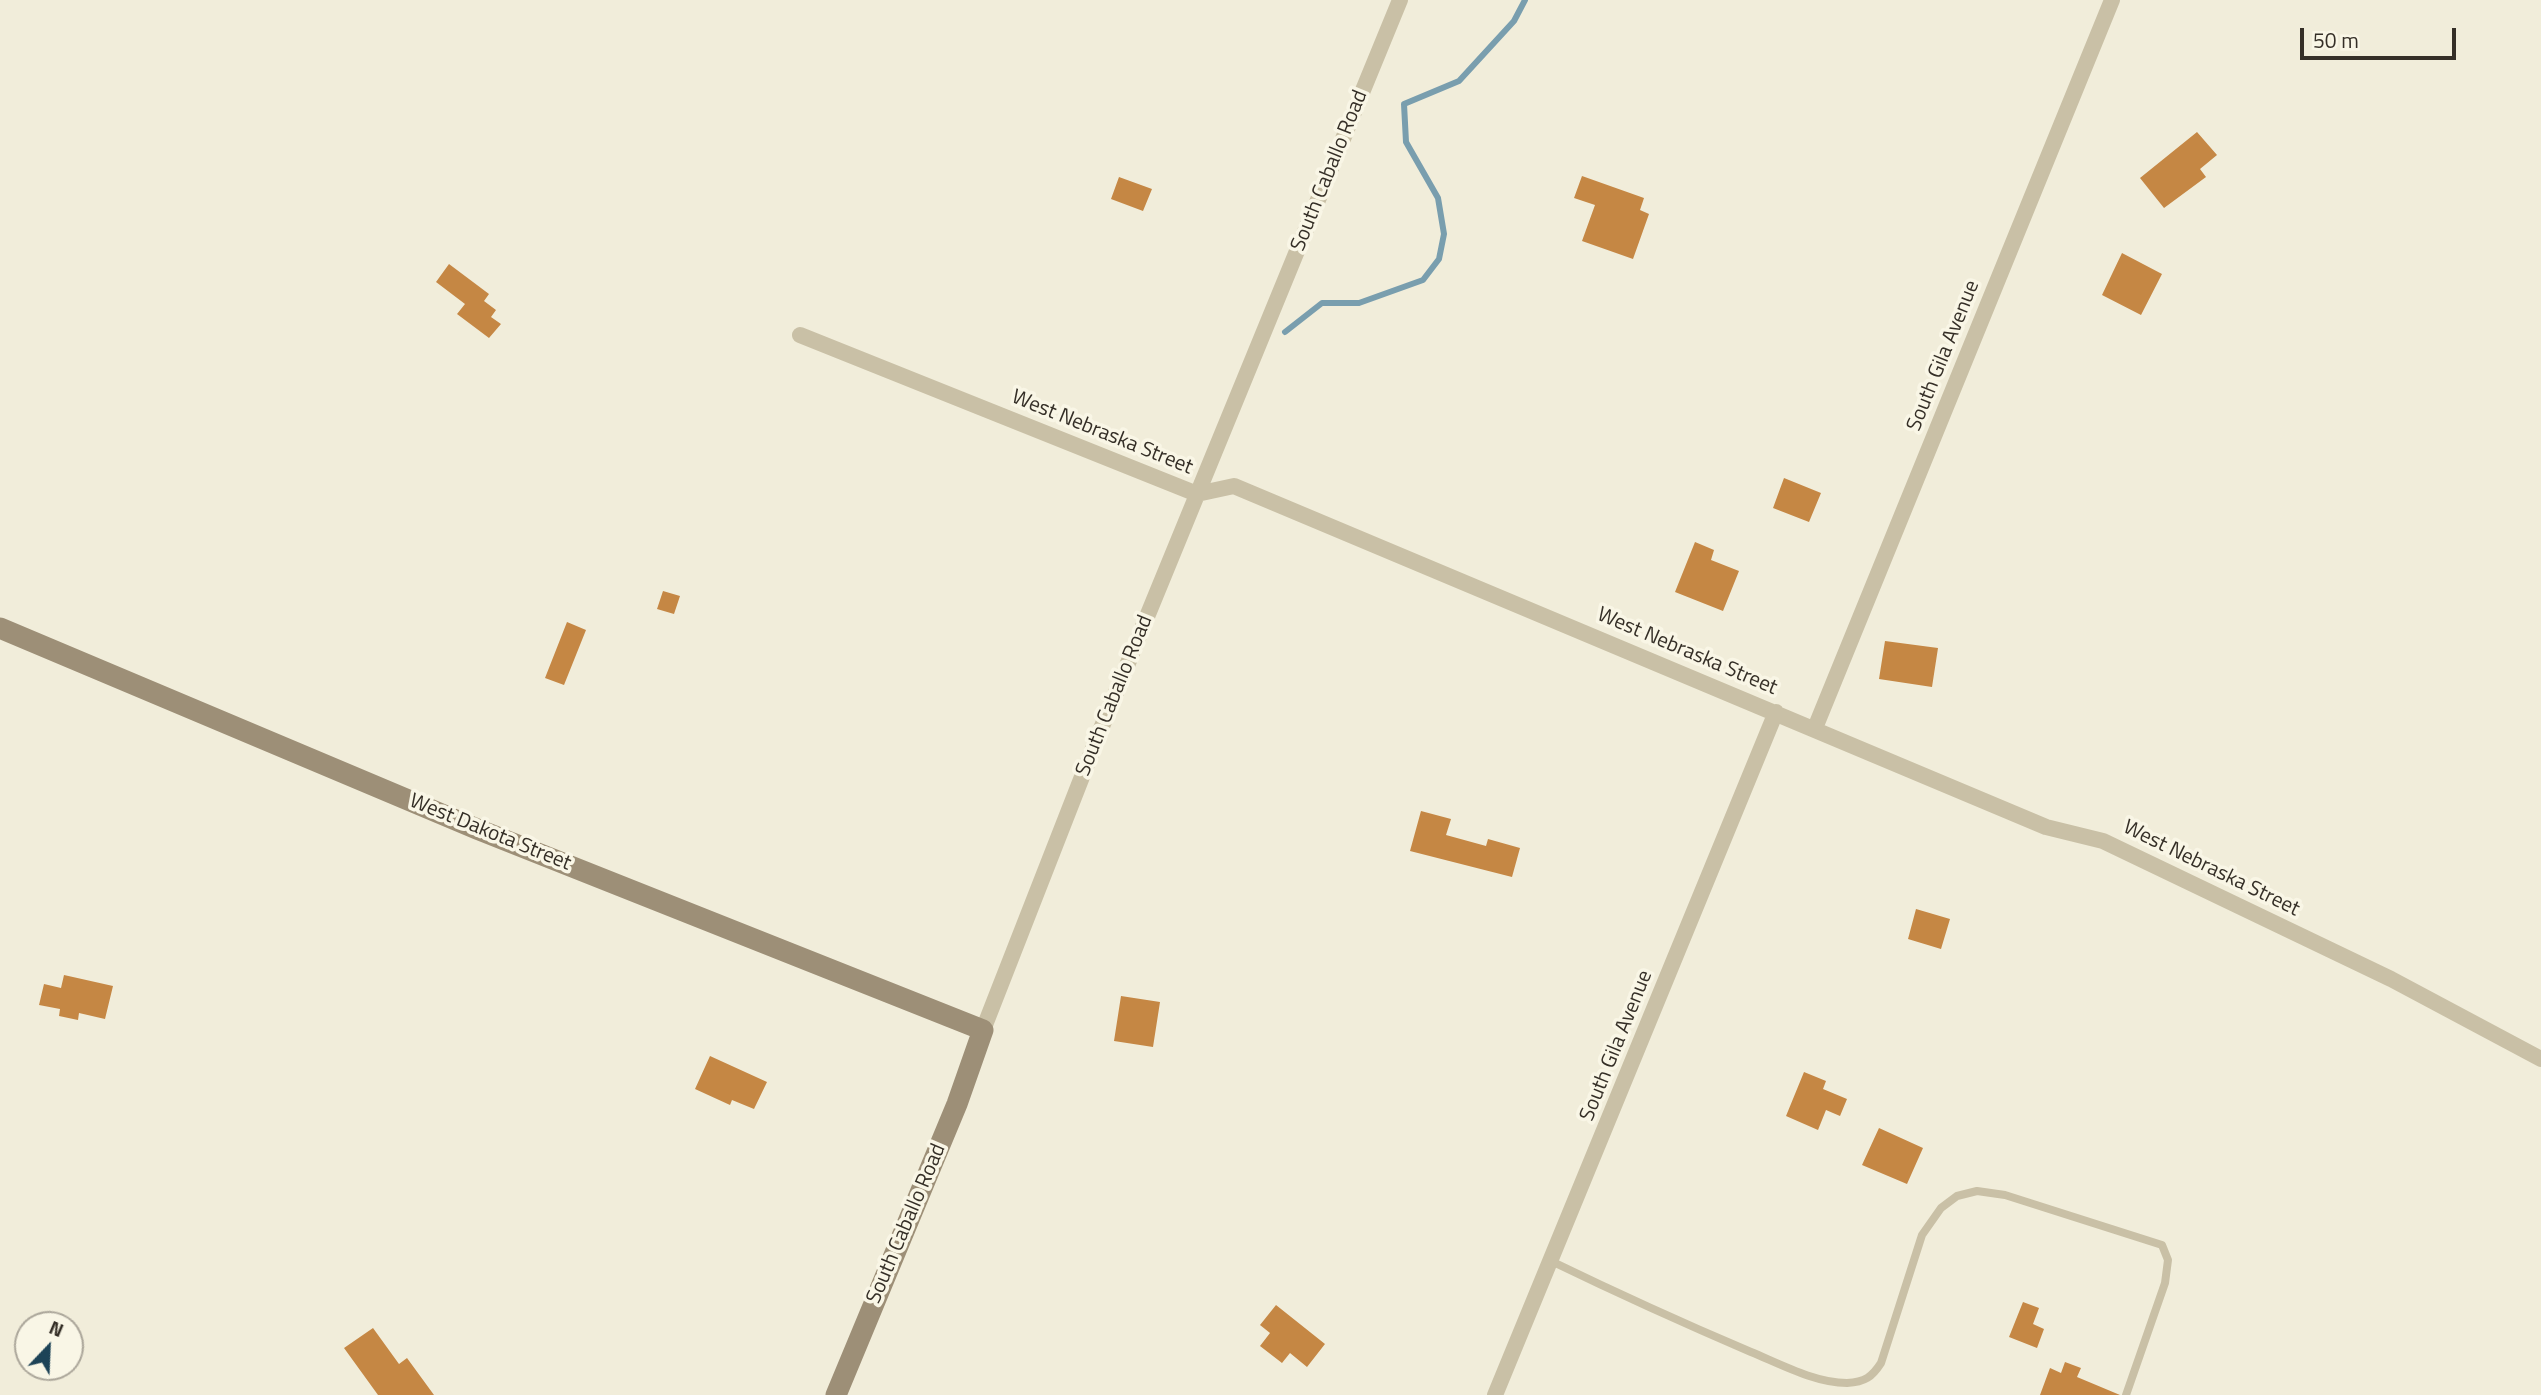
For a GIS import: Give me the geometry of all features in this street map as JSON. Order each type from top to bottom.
[{"type":"street","name":"South Caballo Road","points":[[836,1395],[957,1104],[983,1030],[1197,494],[1401,0]]},
{"type":"street","name":"South Gila Avenue","points":[[1815,728],[2112,0]]},
{"type":"street","name":"West Nebraska Street","points":[[800,335],[1197,494],[1234,486],[2046,827],[2103,841],[2391,979],[2541,1059]]},
{"type":"street","name":"West Dakota Street","points":[[0,628],[477,829],[983,1030]]},
{"type":"street","name":"South Gila Avenue","points":[[1495,1395],[1776,712]]},
{"type":"lane","points":[[1551,1261],[1661,1314],[1784,1365],[1821,1379],[1858,1382],[1871,1378],[1881,1363],[1923,1235],[1941,1208],[1957,1196],[1977,1191],[2005,1195],[2162,1245],[2168,1260],[2165,1283],[2126,1395]]},
{"type":"building","points":[[2197,132],[2217,155],[2200,169],[2206,177],[2164,208],[2140,178]]},
{"type":"building","points":[[1582,176],[1644,198],[1640,210],[1649,214],[1633,259],[1582,241],[1595,205],[1574,198]]},
{"type":"building","points":[[1119,177],[1152,189],[1143,211],[1111,199]]},
{"type":"building","points":[[2122,253],[2162,274],[2141,315],[2102,295]]},
{"type":"building","points":[[449,264],[489,294],[484,301],[496,310],[491,317],[501,324],[489,338],[457,314],[465,304],[436,282]]},
{"type":"building","points":[[1784,478],[1821,493],[1809,522],[1773,508]]},
{"type":"building","points":[[1695,542],[1714,550],[1711,560],[1739,571],[1723,611],[1675,592]]},
{"type":"building","points":[[663,591],[680,596],[674,614],[657,609]]},
{"type":"building","points":[[567,622],[586,630],[564,685],[545,678]]},
{"type":"building","points":[[1885,641],[1938,648],[1932,687],[1879,679]]},
{"type":"building","points":[[1421,811],[1451,819],[1446,835],[1486,846],[1488,839],[1520,848],[1512,877],[1410,851]]},
{"type":"building","points":[[1916,909],[1950,919],[1941,949],[1908,939]]},
{"type":"building","points":[[64,975],[113,986],[105,1019],[79,1013],[78,1020],[59,1016],[60,1009],[39,1005],[44,984],[61,988]]},
{"type":"building","points":[[1121,996],[1160,1002],[1153,1047],[1114,1041]]},
{"type":"building","points":[[710,1056],[767,1082],[754,1109],[732,1100],[730,1105],[695,1089]]},
{"type":"building","points":[[1804,1072],[1826,1081],[1823,1089],[1847,1099],[1840,1116],[1826,1110],[1818,1130],[1786,1116]]},
{"type":"building","points":[[1879,1128],[1923,1148],[1907,1184],[1862,1165]]},
{"type":"building","points":[[2023,1302],[2039,1308],[2033,1324],[2044,1329],[2037,1348],[2009,1337]]},
{"type":"building","points":[[1276,1305],[1325,1344],[1307,1367],[1290,1353],[1282,1363],[1260,1346],[1270,1333],[1260,1325]]},
{"type":"building","points":[[373,1328],[399,1364],[407,1358],[434,1395],[378,1395],[344,1348]]},
{"type":"building","points":[[2065,1362],[2081,1368],[2077,1377],[2120,1395],[2040,1395],[2050,1368],[2061,1373]]},
{"type":"waterway","points":[[1285,332],[1322,303],[1359,303],[1423,280],[1439,259],[1444,234],[1438,198],[1406,142],[1404,104],[1459,81],[1514,21],[1525,0]]}]
